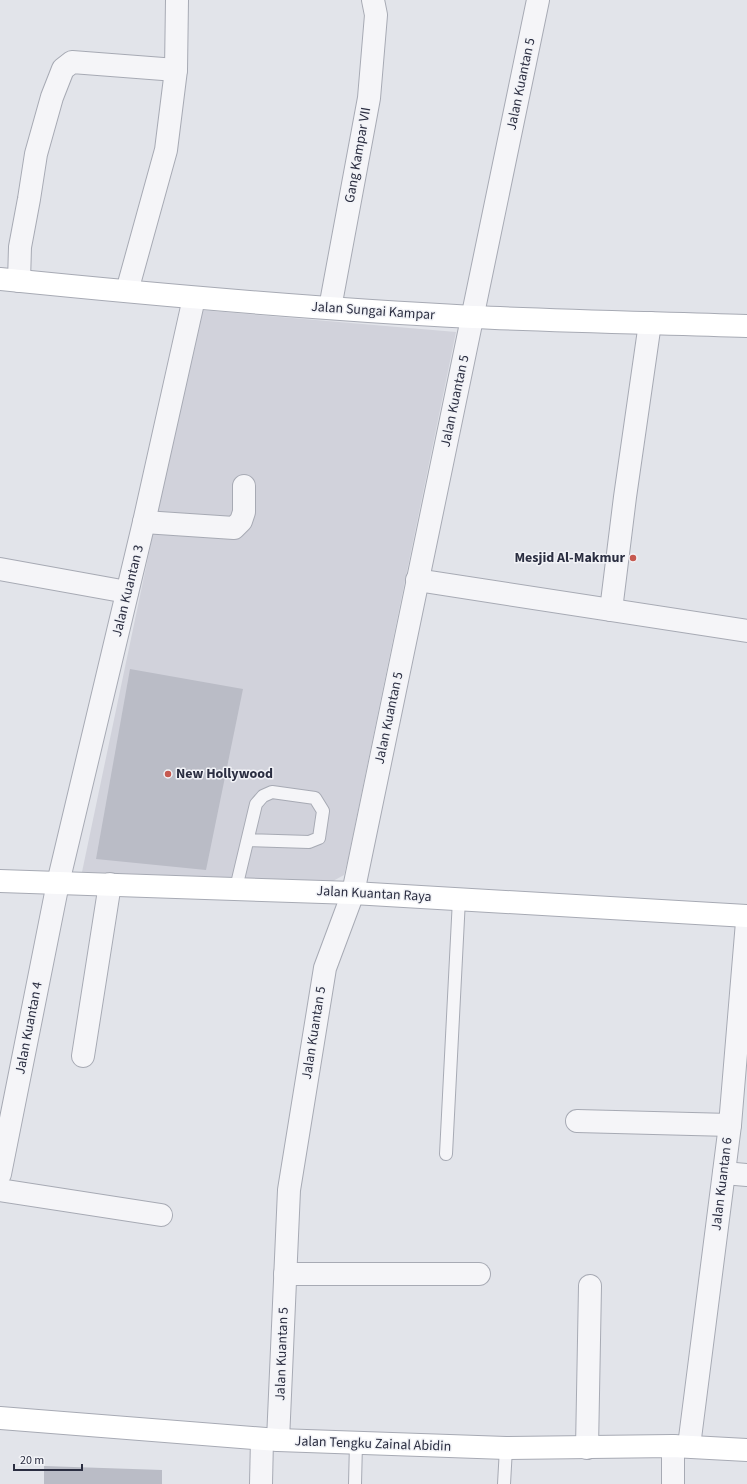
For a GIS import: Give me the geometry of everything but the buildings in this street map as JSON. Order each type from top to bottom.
[{"type":"street","points":[[127,291],[166,150],[176,70],[177,0]]},
{"type":"street","name":"Gang Kampar VII","points":[[330,308],[369,98],[376,15],[373,0]]},
{"type":"street","name":"Jalan Kuantan 5","points":[[261,1484],[270,1439],[284,1274],[289,1190],[325,968],[353,892],[538,0]]},
{"type":"street","points":[[10,280],[20,247],[36,154],[52,97],[63,69],[72,62],[176,70]]},
{"type":"street","name":"Jalan Sungai Kampar","points":[[10,280],[194,298],[473,317],[747,326]]},
{"type":"street","name":"Jalan Kuantan 3","points":[[58,883],[144,522],[194,298]]},
{"type":"street","points":[[611,610],[625,497],[650,323]]},
{"type":"street","points":[[144,522],[234,528],[241,521],[244,512],[244,486]]},
{"type":"street","points":[[0,569],[127,592]]},
{"type":"street","points":[[417,580],[747,631]]},
{"type":"street","name":"Jalan Kuantan Raya","points":[[0,881],[353,892],[747,916]]},
{"type":"street","name":"Jalan Kuantan 4","points":[[0,1174],[58,883]]},
{"type":"street","points":[[83,1056],[110,884]]},
{"type":"street","name":"Jalan Kuantan 6","points":[[673,1484],[681,1446],[724,1173],[730,1125],[747,922]]},
{"type":"street","points":[[577,1121],[730,1125]]},
{"type":"street","points":[[724,1173],[747,1175]]},
{"type":"street","points":[[0,1190],[161,1215]]},
{"type":"street","points":[[284,1274],[479,1274]]},
{"type":"street","points":[[587,1448],[590,1286]]},
{"type":"street","name":"Jalan Tengku Zainal Abidin","points":[[0,1418],[270,1439],[356,1443],[506,1448],[681,1446],[747,1450]]},
{"type":"lane","points":[[236,888],[256,804],[263,796],[272,792],[316,798],[323,812],[319,838],[309,842],[248,840]]},
{"type":"lane","points":[[446,1154],[459,899]]},
{"type":"lane","points":[[355,1484],[356,1443]]},
{"type":"lane","points":[[504,1484],[506,1448]]},
{"type":"shaded area","points":[[200,310],[456,332],[348,859],[344,875],[333,881],[82,872]]},
{"type":"place","name":"Mesjid Al-Makmur","points":[[633,558]]},
{"type":"place","name":"New Hollywood","points":[[168,774]]}]
